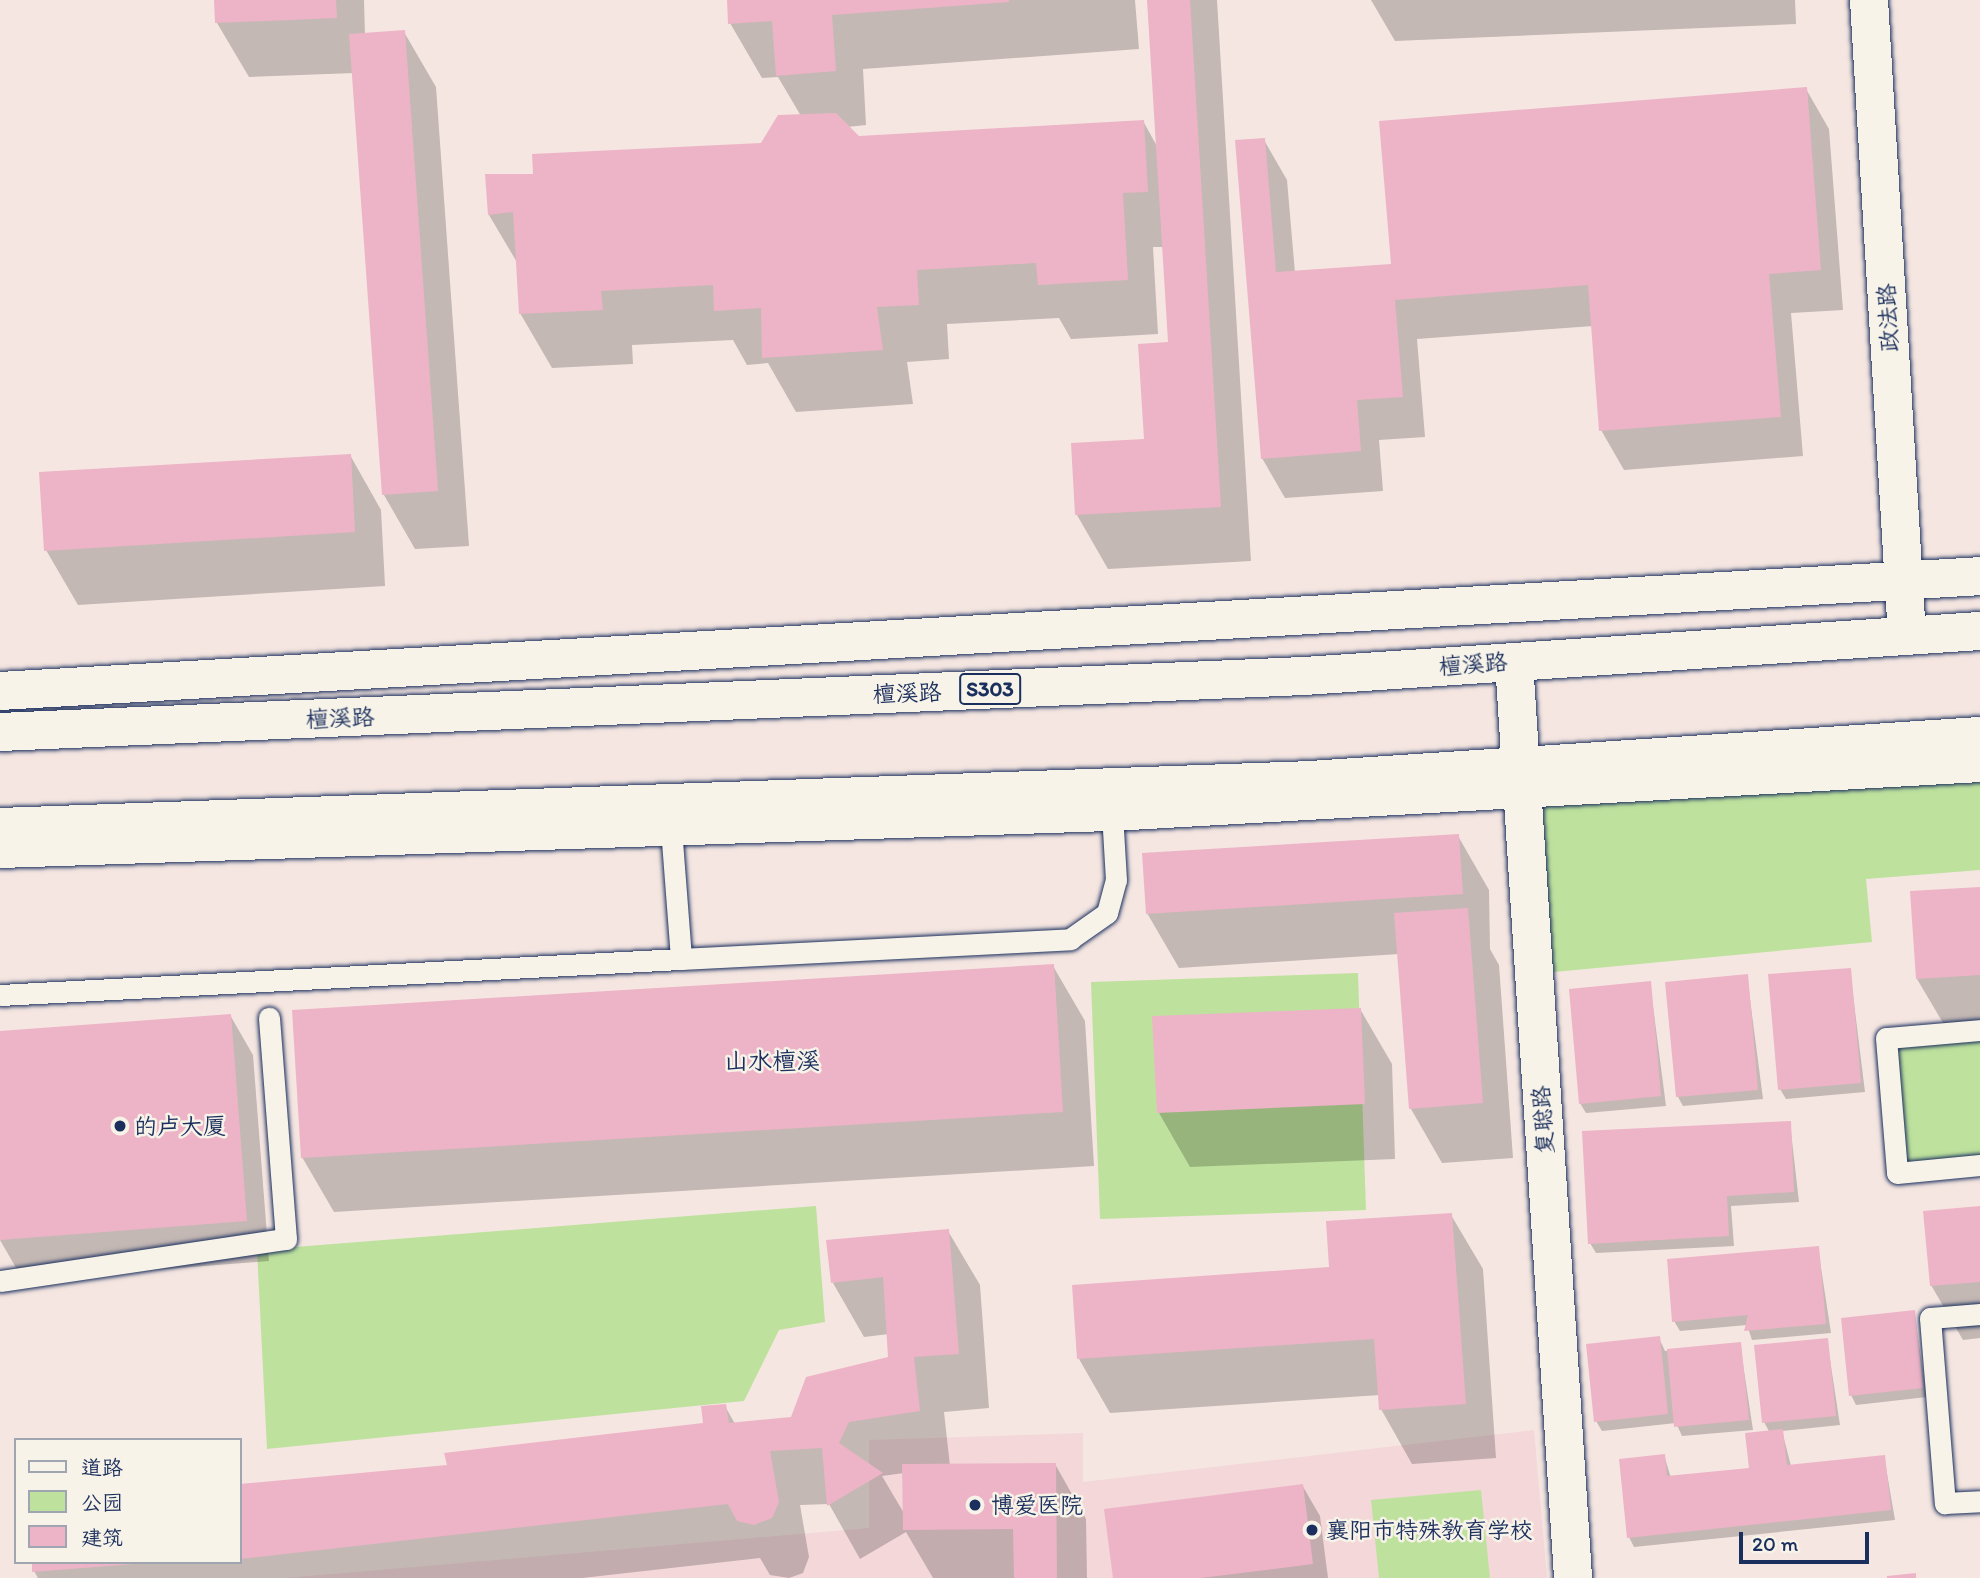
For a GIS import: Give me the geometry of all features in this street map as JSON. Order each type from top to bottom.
[{"type":"street","name":"政法路","points":[[1869,0],[1907,636]]},
{"type":"street","points":[[0,691],[1980,576]]},
{"type":"street","name":"檀溪路","points":[[0,732],[1514,662],[1980,631]]},
{"type":"street","name":"复聪路","points":[[1514,662],[1573,1578]]},
{"type":"street","points":[[0,849],[1112,812],[1520,780],[1980,736]]},
{"type":"street","points":[[0,827],[1310,780],[1520,780],[1980,763]]},
{"type":"lane","points":[[0,995],[1069,939],[1107,914],[1116,880],[1112,812]]},
{"type":"lane","points":[[671,828],[681,959]]},
{"type":"lane","points":[[0,1281],[285,1239],[269,1018]]},
{"type":"lane","points":[[1980,1030],[1886,1038],[1896,1172],[1980,1165]]},
{"type":"lane","points":[[1980,1314],[1930,1318],[1944,1503],[1980,1501]]},
{"type":"shaded area","points":[[1534,1430],[1547,1578],[286,1578],[869,1528],[869,1440],[1083,1433],[1083,1482]]},
{"type":"green space","points":[[1980,763],[1980,870],[1866,879],[1872,942],[1533,974],[1521,793]]},
{"type":"green space","points":[[1358,973],[1366,1210],[1100,1219],[1091,982]]},
{"type":"green space","points":[[1980,1030],[1980,1165],[1897,1173],[1886,1038]]},
{"type":"green space","points":[[816,1206],[825,1322],[779,1330],[744,1401],[267,1449],[257,1250]]},
{"type":"green space","points":[[1481,1490],[1490,1578],[1379,1578],[1371,1500]]},
{"type":"building","points":[[214,0],[336,0],[337,18],[215,23]]},
{"type":"building","points":[[727,0],[1009,2],[832,15],[836,71],[776,76],[772,21],[728,24]]},
{"type":"building","points":[[1147,0],[1190,0],[1221,507],[1075,515],[1071,443],[1144,439],[1138,344],[1168,342]]},
{"type":"building","points":[[405,30],[438,491],[382,495],[349,34]]},
{"type":"building","points":[[1807,87],[1821,270],[1769,274],[1781,417],[1599,431],[1588,285],[1395,300],[1403,397],[1357,400],[1361,451],[1261,459],[1235,140],[1265,138],[1276,272],[1391,264],[1379,121]]},
{"type":"building","points":[[836,113],[859,136],[1144,120],[1148,192],[1123,193],[1128,280],[1038,285],[1036,263],[917,270],[919,305],[877,307],[883,350],[762,358],[761,308],[714,311],[713,285],[601,291],[603,310],[519,314],[513,212],[488,215],[485,174],[533,174],[532,154],[761,143],[778,115]]},
{"type":"building","points":[[351,454],[355,532],[44,551],[39,472]]},
{"type":"building","points":[[1459,834],[1463,894],[1146,914],[1142,853]]},
{"type":"building","points":[[1980,887],[1980,975],[1916,979],[1910,891]]},
{"type":"building","points":[[1468,908],[1483,1103],[1409,1109],[1394,913]]},
{"type":"building","points":[[1054,964],[1063,1112],[301,1158],[292,1010]]},
{"type":"building","points":[[1851,968],[1861,1083],[1778,1090],[1768,974]]},
{"type":"building","points":[[1748,974],[1758,1090],[1676,1097],[1665,982]]},
{"type":"building","points":[[1651,981],[1661,1096],[1579,1104],[1569,989]]},
{"type":"building","points":[[1361,1008],[1365,1104],[1157,1113],[1152,1016]]},
{"type":"building","name":"的卢大厦","points":[[231,1014],[247,1221],[0,1240],[0,1031]]},
{"type":"building","points":[[1791,1121],[1794,1192],[1727,1196],[1729,1236],[1588,1244],[1582,1131]]},
{"type":"building","points":[[1980,1206],[1980,1282],[1930,1286],[1923,1211]]},
{"type":"building","points":[[1452,1213],[1466,1404],[1379,1410],[1374,1339],[1077,1359],[1072,1285],[1329,1267],[1326,1221]]},
{"type":"building","points":[[949,1229],[959,1354],[914,1357],[920,1411],[849,1422],[839,1443],[883,1473],[827,1506],[822,1448],[770,1451],[779,1502],[772,1518],[754,1525],[737,1521],[728,1504],[242,1559],[242,1484],[447,1465],[444,1453],[703,1423],[701,1406],[726,1404],[729,1423],[791,1417],[806,1377],[888,1357],[883,1277],[831,1283],[826,1240]]},
{"type":"building","points":[[1819,1246],[1826,1324],[1744,1331],[1748,1315],[1672,1322],[1667,1259]]},
{"type":"building","points":[[1915,1310],[1923,1388],[1849,1396],[1841,1318]]},
{"type":"building","points":[[1660,1336],[1668,1414],[1594,1422],[1586,1344]]},
{"type":"building","points":[[1828,1338],[1836,1416],[1762,1423],[1754,1345]]},
{"type":"building","points":[[1741,1342],[1749,1420],[1674,1427],[1667,1349]]},
{"type":"building","points":[[1783,1429],[1787,1465],[1885,1455],[1891,1510],[1627,1538],[1619,1459],[1665,1454],[1667,1476],[1749,1468],[1745,1433]]},
{"type":"building","points":[[1056,1463],[1057,1578],[1014,1578],[1013,1529],[903,1530],[902,1464]]},
{"type":"building","points":[[1303,1484],[1313,1564],[1201,1578],[1113,1578],[1104,1509]]},
{"type":"building","points":[[32,1564],[134,1564],[32,1572]]},
{"type":"building","points":[[1916,1573],[1916,1578],[1887,1578],[1887,1576]]},
{"type":"place","name":"的卢大厦","points":[[120,1126]]},
{"type":"place","name":"博爱医院","points":[[975,1505]]},
{"type":"place","name":"襄阳市特殊教育学校","points":[[1312,1530]]},
{"type":"district","name":"山水檀溪","points":[[772,1061]]}]
